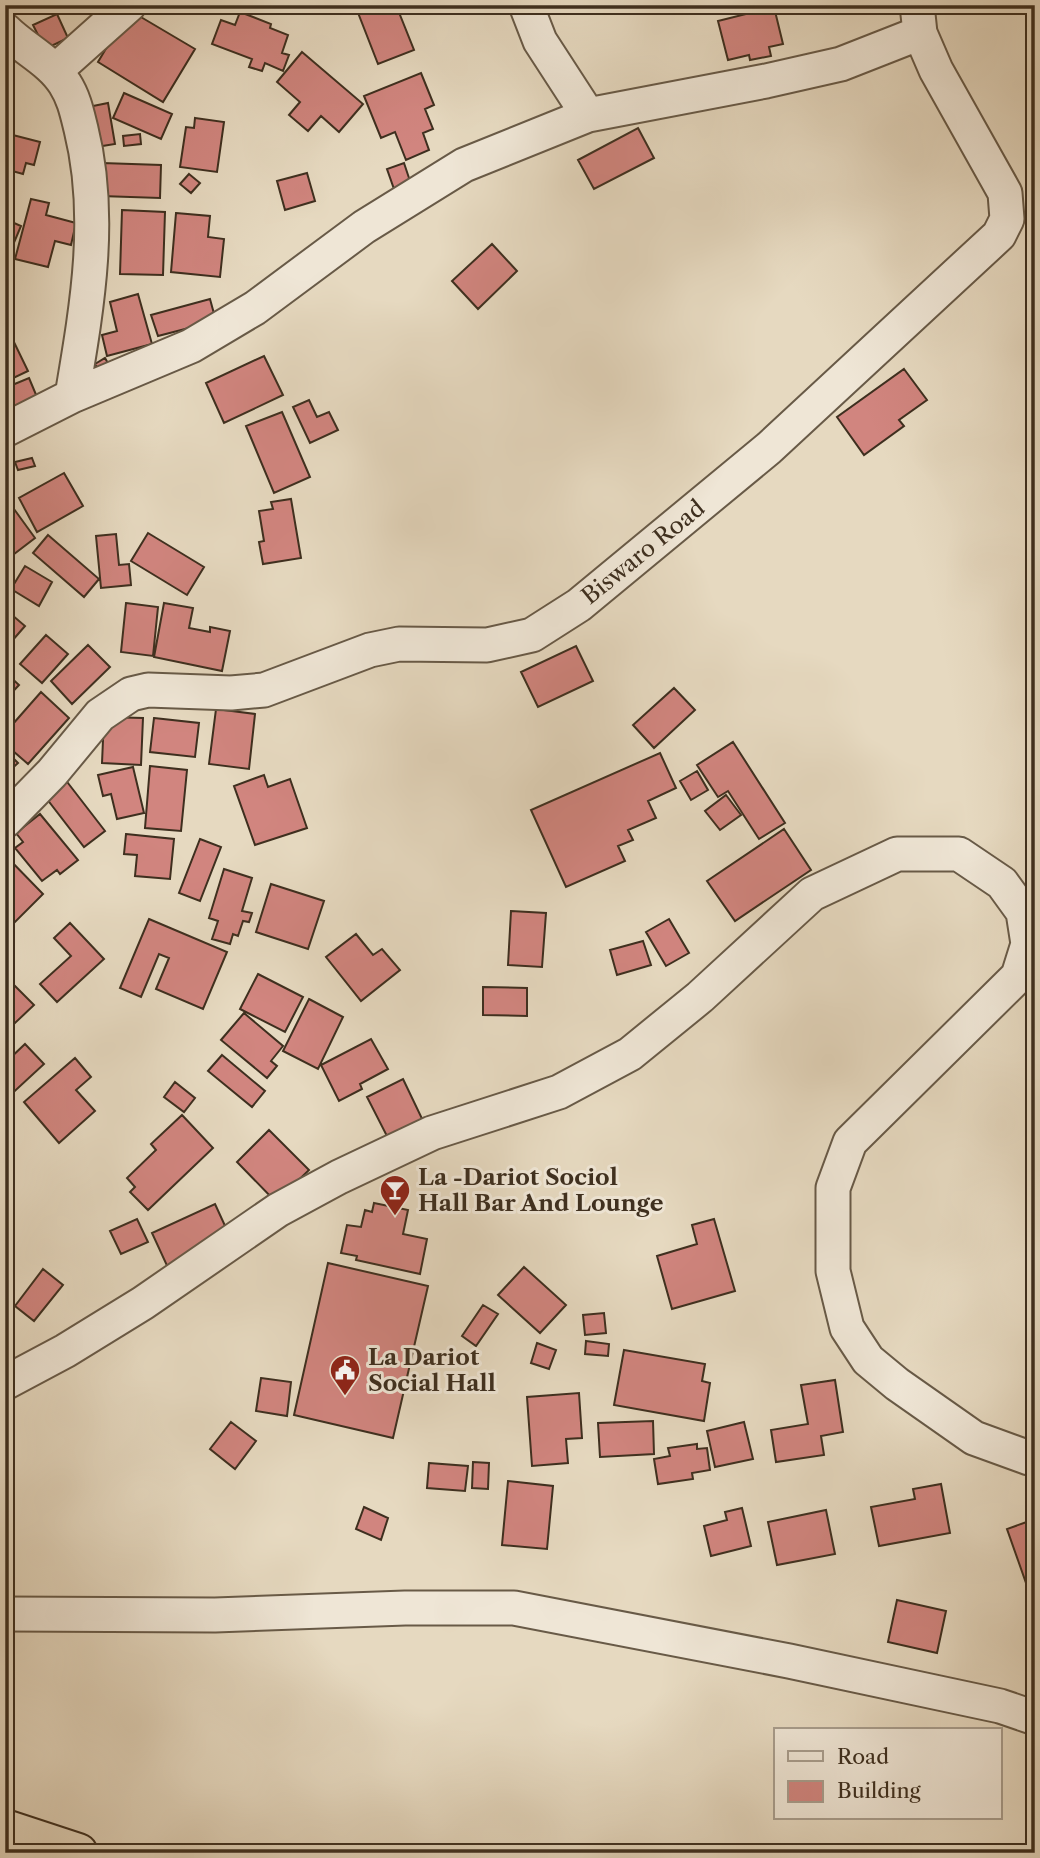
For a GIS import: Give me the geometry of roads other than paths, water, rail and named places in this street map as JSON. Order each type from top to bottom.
[{"type":"highway","points":[[5,1829],[78,1853]]},
{"type":"street","points":[[55,71],[129,5]]},
{"type":"street","points":[[526,5],[540,41],[588,115]]},
{"type":"street","points":[[5,430],[72,396],[191,346],[255,308],[364,227],[464,165],[588,115],[841,64],[918,19]]},
{"type":"street","name":"Biswaro Road","points":[[5,821],[52,773],[100,715],[131,694],[148,690],[230,693],[264,690],[370,650],[399,644],[487,645],[532,635],[579,605],[769,448],[999,235],[1007,219],[1005,193],[936,70],[918,19]]},
{"type":"street","points":[[5,30],[55,71],[74,100],[87,151],[92,209],[92,252],[85,319],[72,396]]},
{"type":"street","points":[[5,1383],[132,1310],[278,1210],[339,1177],[432,1133],[559,1092],[630,1054],[700,997],[811,894],[897,854],[959,854],[1002,883],[1023,912],[1028,944],[1026,985],[850,1142],[833,1188],[833,1271],[847,1328],[868,1360],[897,1384],[974,1438],[1029,1458],[1035,1457]]},
{"type":"street","points":[[5,1614],[215,1615],[405,1608],[514,1608],[789,1661],[999,1706],[1035,1718]]},
{"type":"place","name":"La -Dariot Sociol Hall Bar And Lounge","points":[[395,1217]]},
{"type":"place","name":"La Dariot Social Hall","points":[[345,1397]]}]
